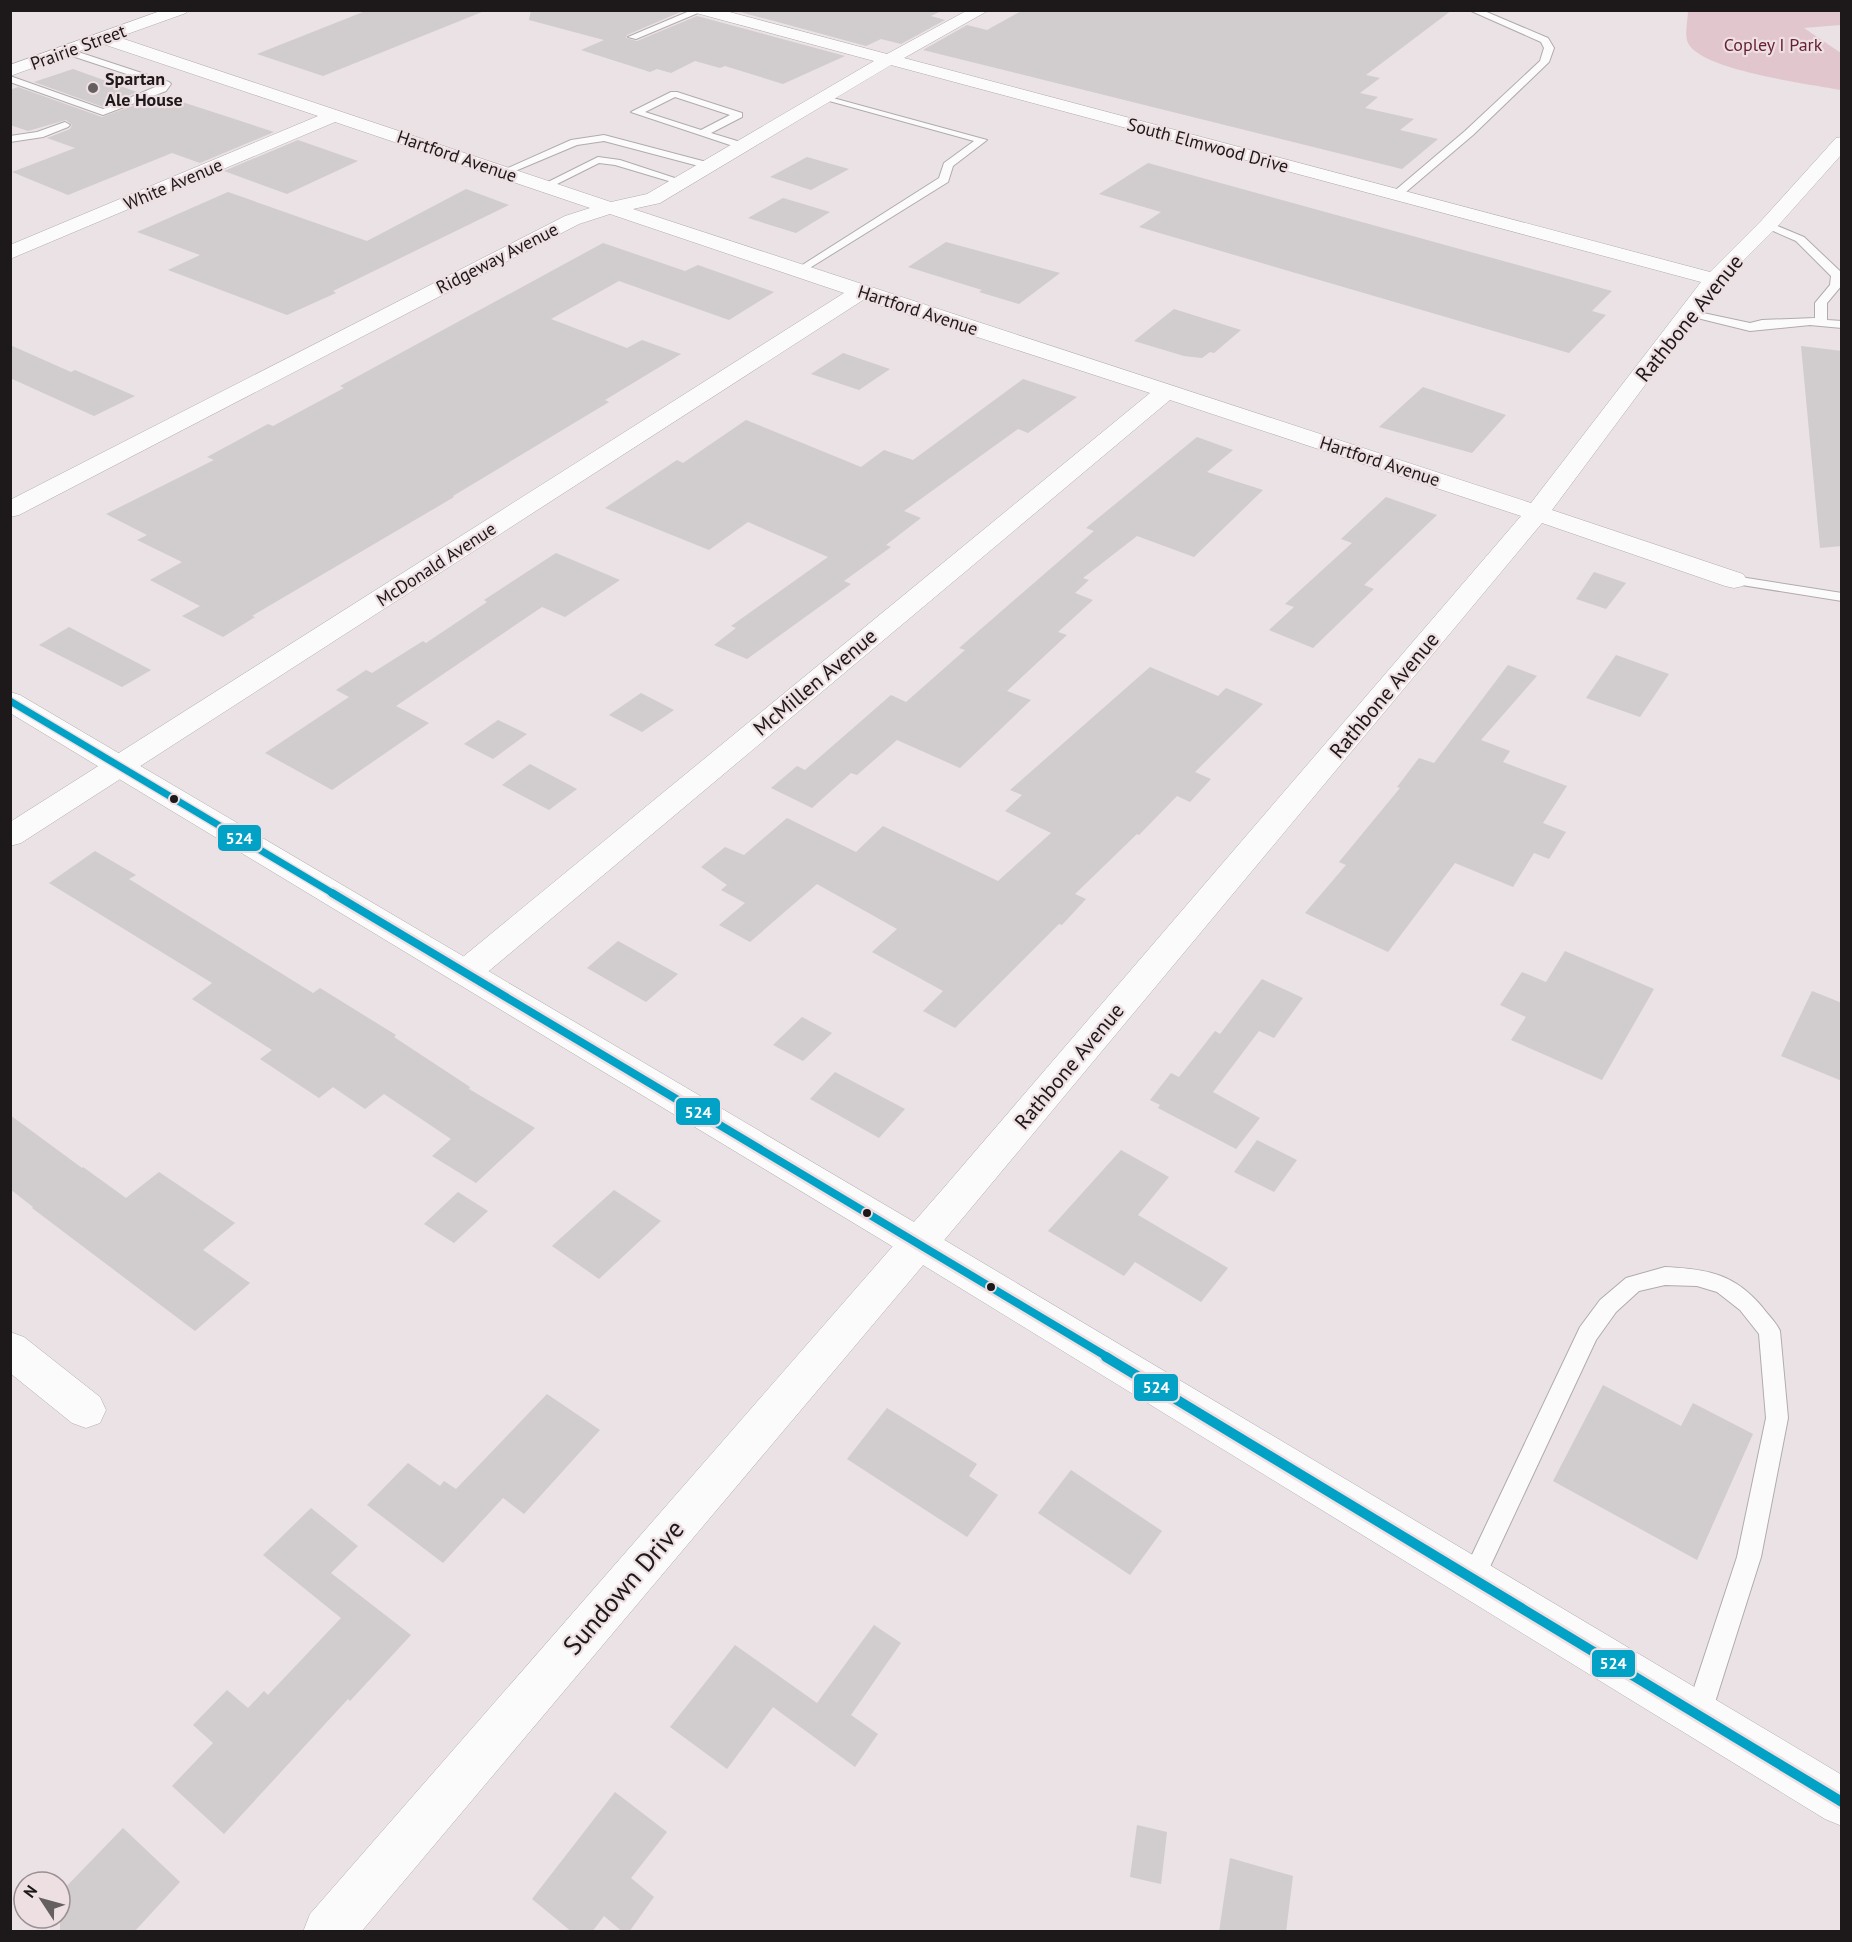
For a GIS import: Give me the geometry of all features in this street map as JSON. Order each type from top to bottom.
[{"type":"street","name":"South Elmwood Drive","points":[[701,10],[1714,279]]},
{"type":"street","name":"Ridgeway Avenue","points":[[10,510],[572,220],[609,208],[653,199],[888,60],[981,10]]},
{"type":"street","name":"Prairie Street","points":[[10,71],[176,11]]},
{"type":"street","name":"Hartford Avenue","points":[[103,38],[861,292],[1395,465],[1734,580]]},
{"type":"street","name":"White Avenue","points":[[10,253],[336,115]]},
{"type":"street","name":"Rathbone Avenue","points":[[918,1243],[1537,514],[1714,279],[1768,225],[1842,142]]},
{"type":"street","name":"McDonald Avenue","points":[[10,836],[861,292]]},
{"type":"street","name":"McMillen Avenue","points":[[465,973],[1165,392]]},
{"type":"street","points":[[10,702],[918,1243],[1842,1802]]},
{"type":"street","name":"Sundown Drive","points":[[328,1932],[918,1243]]},
{"type":"street","points":[[10,1349],[86,1410]]},
{"type":"lane","points":[[633,37],[701,10]]},
{"type":"lane","points":[[1396,195],[1469,133],[1544,62],[1549,48],[1545,40],[1473,10]]},
{"type":"lane","points":[[10,79],[103,112],[163,89],[166,84],[66,51]]},
{"type":"lane","points":[[702,133],[739,114],[674,94],[636,112],[702,133],[743,146]]},
{"type":"lane","points":[[800,271],[944,180],[948,165],[982,140],[825,97]]},
{"type":"lane","points":[[10,139],[39,135],[65,125]]},
{"type":"lane","points":[[504,172],[576,142],[604,138],[710,166]]},
{"type":"lane","points":[[545,186],[598,160],[616,162],[682,182]]},
{"type":"lane","points":[[1768,225],[1800,239],[1837,275],[1836,285],[1821,303],[1821,323]]},
{"type":"lane","points":[[1689,313],[1750,327],[1762,324],[1842,325]]},
{"type":"lane","points":[[1734,580],[1842,597]]},
{"type":"lane","points":[[1473,1578],[1588,1334],[1608,1306],[1633,1284],[1665,1276],[1697,1277],[1724,1285],[1747,1304],[1769,1331],[1777,1419],[1749,1557],[1698,1715]]},
{"type":"green space","name":"Copley I Park","points":[[1688,11],[1841,11],[1841,25],[1804,28],[1841,53],[1841,90],[1758,75],[1735,69],[1697,53],[1687,39]]},
{"type":"building","points":[[368,10],[482,12],[323,76],[257,54]]},
{"type":"building","points":[[531,10],[685,10],[627,35],[626,38],[637,41],[697,16],[845,56],[783,84],[725,66],[720,68],[695,61],[671,73],[657,69],[650,72],[581,50],[604,40],[529,20]]},
{"type":"building","points":[[733,10],[943,10],[931,16],[945,20],[901,44],[881,39],[866,46]]},
{"type":"building","points":[[1023,10],[1452,10],[1366,75],[1380,78],[1360,93],[1378,97],[1365,108],[1414,119],[1400,130],[1438,139],[1402,169],[923,50],[967,25],[987,30]]},
{"type":"building","name":"Spartan Ale House","points":[[73,69],[137,92],[103,107],[34,82]]},
{"type":"building","points":[[18,87],[102,117],[154,98],[164,102],[173,99],[274,132],[200,163],[172,153],[68,195],[12,172],[75,148],[47,138],[70,129],[72,125],[66,120],[28,131],[10,125],[10,90]]},
{"type":"building","points":[[298,140],[358,161],[287,194],[224,171]]},
{"type":"building","points":[[807,157],[849,169],[811,190],[770,177]]},
{"type":"building","points":[[1148,163],[1612,291],[1592,311],[1606,315],[1569,353],[1139,227],[1161,212],[1099,194]]},
{"type":"building","points":[[466,189],[509,205],[333,291],[336,293],[287,315],[168,270],[200,255],[137,232],[228,192],[367,241]]},
{"type":"building","points":[[783,198],[830,212],[796,233],[748,218]]},
{"type":"building","points":[[946,242],[1060,273],[1019,304],[908,267]]},
{"type":"building","points":[[603,243],[685,271],[698,265],[774,292],[729,320],[619,281],[551,319],[627,348],[642,340],[681,354],[605,400],[609,402],[252,616],[255,617],[223,637],[182,616],[200,606],[150,580],[182,562],[137,540],[147,535],[106,514],[214,460],[207,457],[268,424],[273,426],[344,388],[340,386]]},
{"type":"building","points":[[1174,309],[1241,330],[1214,353],[1210,352],[1202,358],[1184,356],[1134,341]]},
{"type":"building","points":[[10,345],[71,372],[75,370],[135,396],[94,416],[10,378]]},
{"type":"building","points":[[1801,346],[1842,351],[1842,546],[1820,548]]},
{"type":"building","points":[[843,353],[890,369],[859,390],[811,374]]},
{"type":"building","points":[[1023,379],[1077,397],[1028,433],[1018,429],[904,511],[921,518],[886,545],[891,547],[844,581],[851,584],[747,659],[714,645],[736,628],[731,626],[828,557],[748,522],[709,550],[605,508],[677,460],[683,463],[746,420],[861,467],[884,450],[913,460]]},
{"type":"building","points":[[1423,387],[1506,415],[1472,453],[1379,427]]},
{"type":"building","points":[[1197,437],[1233,450],[1207,472],[1263,490],[1194,557],[1137,536],[1083,578],[1089,580],[1075,593],[1093,600],[1058,632],[1067,635],[1007,691],[1031,700],[960,768],[897,740],[857,775],[851,773],[812,808],[771,788],[797,766],[805,770],[891,695],[906,702],[965,650],[959,648],[1094,531],[1086,528]]},
{"type":"building","points":[[1386,497],[1437,515],[1364,585],[1374,589],[1313,648],[1269,630],[1294,607],[1285,604],[1352,543],[1341,539]]},
{"type":"building","points":[[556,553],[620,580],[565,617],[542,607],[396,706],[429,723],[332,790],[265,753],[349,697],[336,690],[366,670],[372,673],[423,641],[426,643],[487,602],[484,600]]},
{"type":"building","points":[[1594,572],[1626,583],[1606,609],[1576,599]]},
{"type":"building","points":[[69,627],[151,670],[122,687],[39,645]]},
{"type":"building","points":[[1616,655],[1669,674],[1640,717],[1586,698]]},
{"type":"building","points":[[1508,665],[1537,676],[1481,740],[1510,751],[1503,762],[1567,786],[1543,823],[1566,832],[1549,859],[1534,853],[1513,887],[1455,863],[1388,952],[1305,913],[1346,865],[1339,862],[1400,788],[1397,787],[1419,758],[1434,763]]},
{"type":"building","points":[[1150,667],[1218,696],[1226,688],[1263,704],[1195,772],[1211,779],[1190,802],[1177,796],[1139,835],[1137,834],[1075,894],[1086,899],[1062,925],[1059,924],[955,1028],[923,1011],[943,991],[872,952],[897,929],[817,884],[750,942],[719,925],[745,903],[721,890],[727,885],[701,867],[725,847],[744,855],[787,818],[856,852],[883,826],[998,881],[1051,833],[1005,811],[1022,795],[1010,790]]},
{"type":"building","points":[[641,693],[674,710],[642,732],[609,715]]},
{"type":"building","points":[[498,720],[527,734],[493,759],[464,744]]},
{"type":"building","points":[[530,764],[577,789],[549,810],[502,785]]},
{"type":"building","points":[[95,851],[136,875],[129,879],[313,993],[320,988],[396,1035],[394,1037],[470,1087],[469,1089],[535,1128],[476,1183],[432,1156],[451,1139],[384,1094],[365,1109],[333,1087],[319,1098],[260,1059],[272,1050],[192,999],[212,983],[49,883]]},
{"type":"building","points":[[618,941],[678,974],[646,1002],[587,968]]},
{"type":"building","points":[[1565,951],[1654,989],[1602,1080],[1511,1040],[1526,1017],[1500,1005],[1522,972],[1546,982]]},
{"type":"building","points":[[1262,979],[1303,998],[1274,1038],[1259,1031],[1213,1092],[1260,1118],[1236,1149],[1158,1108],[1160,1105],[1150,1100],[1171,1073],[1179,1077],[1215,1031],[1220,1034]]},
{"type":"building","points":[[1812,991],[1842,1003],[1842,1081],[1781,1056]]},
{"type":"building","points":[[802,1017],[832,1033],[803,1061],[773,1045]]},
{"type":"building","points":[[835,1072],[905,1109],[879,1138],[810,1099]]},
{"type":"building","points":[[10,1115],[126,1198],[159,1172],[235,1223],[203,1250],[250,1283],[195,1331],[10,1189]]},
{"type":"building","points":[[1257,1140],[1297,1160],[1274,1192],[1234,1172]]},
{"type":"building","points":[[1121,1150],[1169,1177],[1138,1215],[1228,1268],[1201,1302],[1135,1262],[1124,1276],[1048,1231]]},
{"type":"building","points":[[614,1190],[661,1221],[599,1279],[552,1246]]},
{"type":"building","points":[[458,1192],[488,1211],[454,1243],[424,1224]]},
{"type":"building","points":[[1603,1385],[1681,1426],[1693,1403],[1753,1434],[1697,1560],[1553,1481]]},
{"type":"building","points":[[547,1394],[600,1430],[524,1514],[503,1498],[443,1563],[367,1505],[408,1463],[440,1486],[444,1481],[456,1489]]},
{"type":"building","points":[[887,1408],[977,1464],[969,1476],[998,1495],[967,1537],[847,1459]]},
{"type":"building","points":[[1071,1470],[1162,1531],[1130,1575],[1038,1513]]},
{"type":"building","points":[[311,1508],[358,1546],[331,1573],[411,1635],[350,1701],[348,1699],[224,1834],[172,1786],[213,1743],[193,1725],[227,1690],[248,1708],[264,1691],[268,1695],[341,1618],[263,1555]]},
{"type":"building","points":[[874,1625],[901,1643],[851,1715],[878,1734],[855,1767],[773,1707],[727,1769],[670,1727],[735,1645],[817,1703]]},
{"type":"building","points":[[615,1792],[667,1832],[631,1878],[654,1897],[629,1932],[623,1932],[604,1916],[592,1932],[572,1932],[532,1899]]},
{"type":"building","points":[[1137,1825],[1167,1832],[1161,1884],[1130,1877]]},
{"type":"building","points":[[123,1828],[180,1882],[134,1932],[60,1932],[60,1930],[72,1930],[72,1881]]},
{"type":"building","points":[[1230,1858],[1293,1876],[1286,1932],[1219,1932]]},
{"type":"transit line","name":"524","points":[[10,701],[918,1243],[1842,1802]]},
{"type":"place","name":"Spartan Ale House","points":[[93,88]]}]
